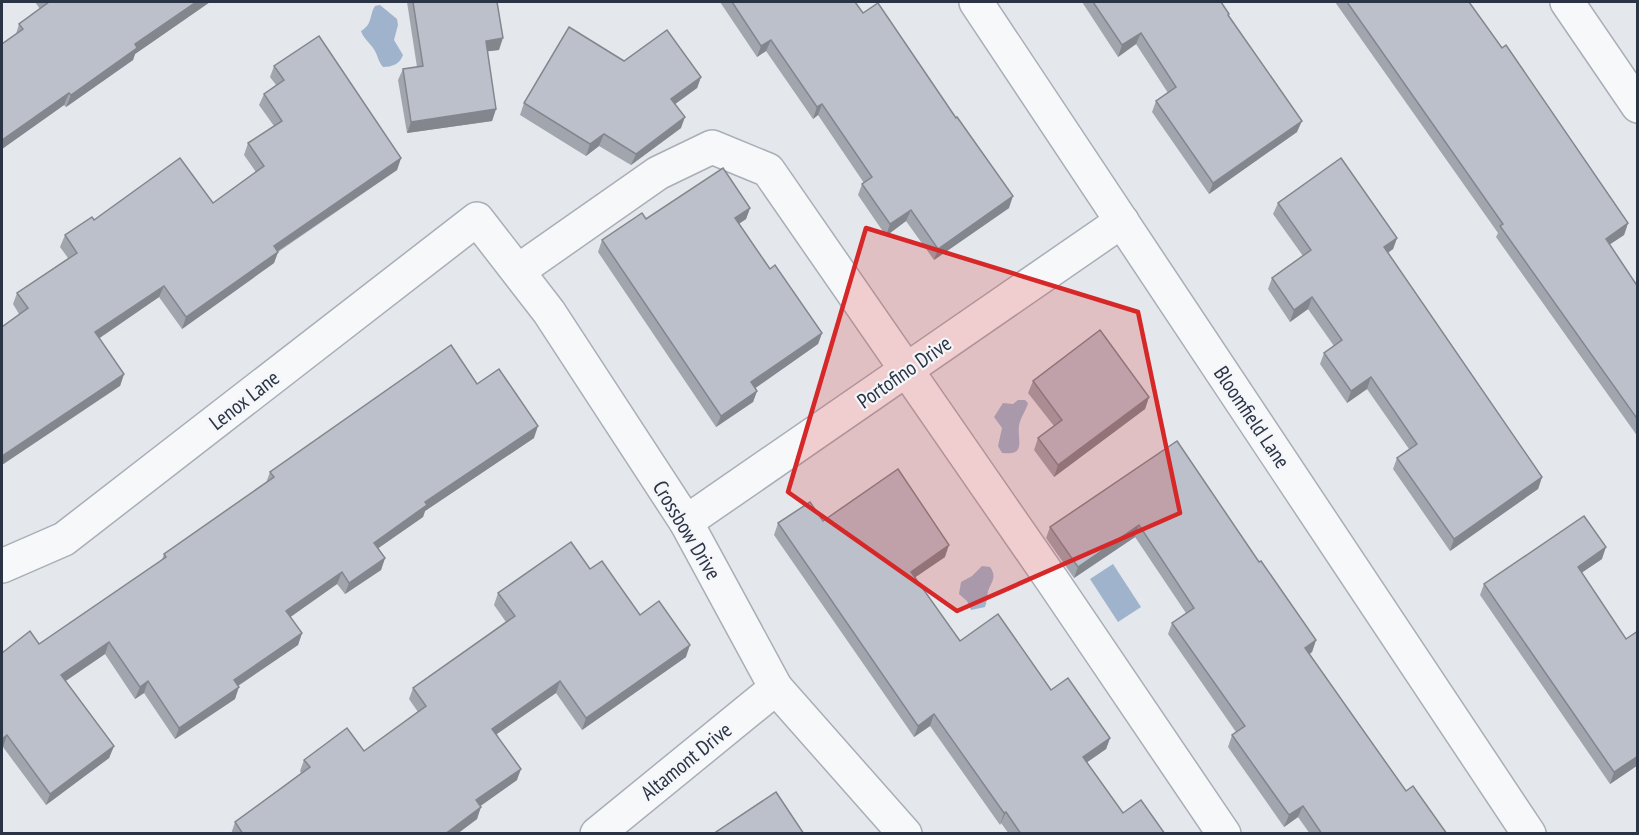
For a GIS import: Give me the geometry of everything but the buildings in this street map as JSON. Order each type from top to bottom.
[{"type":"street","name":"Bloomfield Lane","points":[[976,2],[1528,834]]},
{"type":"street","points":[[1567,2],[1638,106]]},
{"type":"street","points":[[518,271],[658,173],[712,147],[768,170],[1054,583],[1224,834]]},
{"type":"street","name":"Crossbow Drive","points":[[477,219],[549,312],[686,522],[776,688],[905,834]]},
{"type":"street","name":"Lenox Lane","points":[[2,566],[64,539],[477,219]]},
{"type":"street","name":"Portofino Drive","points":[[686,522],[1122,221]]},
{"type":"street","name":"Altamont Drive","points":[[597,834],[776,688]]},
{"type":"highlighted area","points":[[866,228],[1138,312],[1180,513],[957,611],[788,492]]},
{"type":"water","points":[[380,5],[397,19],[398,25],[394,40],[403,55],[398,63],[386,67],[383,67],[361,31],[369,22],[375,6]]},
{"type":"water","points":[[1018,400],[1025,400],[1028,403],[1020,423],[1019,446],[1015,452],[1002,453],[998,446],[1002,428],[994,417],[1003,403],[1013,404]]},
{"type":"water","points":[[1113,564],[1141,607],[1118,622],[1090,579]]},
{"type":"water","points":[[982,566],[990,567],[993,579],[985,607],[971,610],[967,601],[959,594],[961,582],[972,576]]}]
